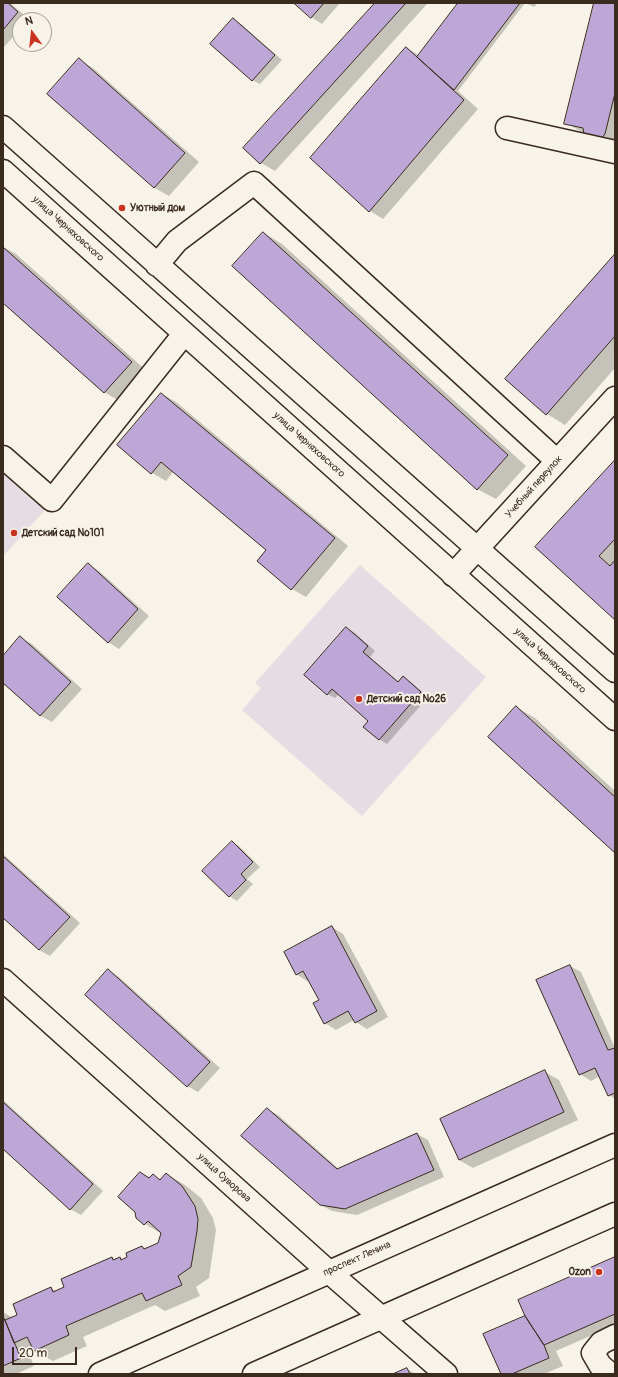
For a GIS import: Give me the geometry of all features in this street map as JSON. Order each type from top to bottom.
[{"type":"street","points":[[3,127],[615,671]]},
{"type":"street","points":[[507,128],[615,152]]},
{"type":"street","name":"улица Черняховского","points":[[3,171],[453,575],[615,718]]},
{"type":"street","points":[[157,264],[177,242],[254,183],[557,461]]},
{"type":"street","points":[[3,457],[52,500],[184,334]]},
{"type":"street","name":"Учебный переулок","points":[[453,575],[615,398]]},
{"type":"street","name":"улица Суворова","points":[[3,980],[329,1272],[446,1374]]},
{"type":"street","name":"проспект Ленина","points":[[100,1374],[615,1145]]},
{"type":"street","points":[[254,1374],[615,1214]]},
{"type":"street","points":[[610,1374],[600,1365],[593,1353],[601,1343],[615,1336]]},
{"type":"shaded area","name":"Детский сад №101","points":[[3,470],[46,509],[3,556]]},
{"type":"shaded area","name":"Детский сад №26","points":[[360,565],[486,677],[362,816],[242,710],[261,688],[255,683]]},
{"type":"building","points":[[3,3],[8,3],[18,12],[12,12],[12,19],[3,30]]},
{"type":"building","points":[[294,3],[324,3],[311,18]]},
{"type":"building","points":[[375,3],[406,3],[260,164],[243,148]]},
{"type":"building","points":[[458,3],[520,3],[454,90],[417,57]]},
{"type":"building","points":[[594,3],[615,3],[615,93],[605,134],[600,140],[584,135],[583,128],[564,124]]},
{"type":"building","points":[[233,18],[275,55],[252,81],[210,44]]},
{"type":"building","points":[[406,47],[464,100],[369,212],[310,158]]},
{"type":"building","points":[[79,58],[185,153],[154,188],[47,94]]},
{"type":"building","points":[[263,232],[508,455],[477,490],[232,266]]},
{"type":"building","points":[[3,247],[132,362],[104,393],[3,303]]},
{"type":"building","points":[[615,254],[615,336],[546,415],[505,379]]},
{"type":"building","points":[[161,393],[335,538],[291,590],[257,561],[266,550],[161,462],[151,474],[117,445]]},
{"type":"building","points":[[615,460],[615,539],[599,556],[610,566],[615,560],[615,620],[535,547]]},
{"type":"building","points":[[88,563],[138,609],[108,643],[57,597]]},
{"type":"building","points":[[346,627],[368,646],[363,652],[398,682],[403,676],[421,692],[379,740],[363,727],[368,721],[332,689],[327,695],[304,675]]},
{"type":"building","points":[[20,636],[71,682],[40,716],[3,683],[3,656]]},
{"type":"building","points":[[516,706],[615,797],[615,853],[488,737]]},
{"type":"building","points":[[232,841],[253,862],[241,874],[246,880],[229,897],[202,871]]},
{"type":"building","points":[[3,856],[70,917],[39,950],[3,918]]},
{"type":"building","points":[[332,926],[377,1011],[355,1023],[348,1011],[324,1024],[313,1003],[319,1000],[303,971],[296,975],[284,952]]},
{"type":"building","points":[[570,965],[608,1050],[615,1048],[615,1093],[608,1096],[595,1068],[579,1075],[536,980]]},
{"type":"building","points":[[108,969],[210,1062],[187,1087],[85,995]]},
{"type":"building","points":[[545,1070],[564,1112],[459,1160],[440,1119]]},
{"type":"building","points":[[3,1102],[93,1184],[70,1210],[3,1149]]},
{"type":"building","points":[[267,1108],[337,1169],[417,1133],[434,1170],[345,1209],[320,1205],[241,1136]]},
{"type":"building","points":[[140,1172],[149,1178],[153,1174],[160,1180],[166,1173],[182,1186],[195,1206],[198,1219],[197,1231],[191,1267],[178,1276],[182,1285],[146,1301],[142,1293],[66,1326],[69,1335],[34,1351],[27,1337],[14,1343],[5,1320],[17,1315],[13,1304],[51,1287],[53,1292],[64,1287],[61,1279],[112,1257],[113,1260],[120,1257],[121,1260],[127,1257],[126,1253],[142,1246],[144,1249],[158,1243],[161,1233],[148,1221],[144,1225],[136,1218],[135,1212],[118,1197]]},
{"type":"building","points":[[615,1257],[615,1314],[544,1345],[525,1316],[518,1300]]},
{"type":"building","points":[[3,1316],[21,1358],[3,1366]]},
{"type":"building","points":[[525,1316],[544,1345],[549,1358],[512,1374],[501,1374],[483,1334]]},
{"type":"building","points":[[407,1368],[410,1374],[393,1374]]},
{"type":"place","name":"Уютный дом","points":[[122,208]]},
{"type":"place","name":"Детский сад №101","points":[[14,533]]},
{"type":"place","name":"Детский сад №26","points":[[359,699]]},
{"type":"place","name":"Ozon","points":[[599,1272]]}]
